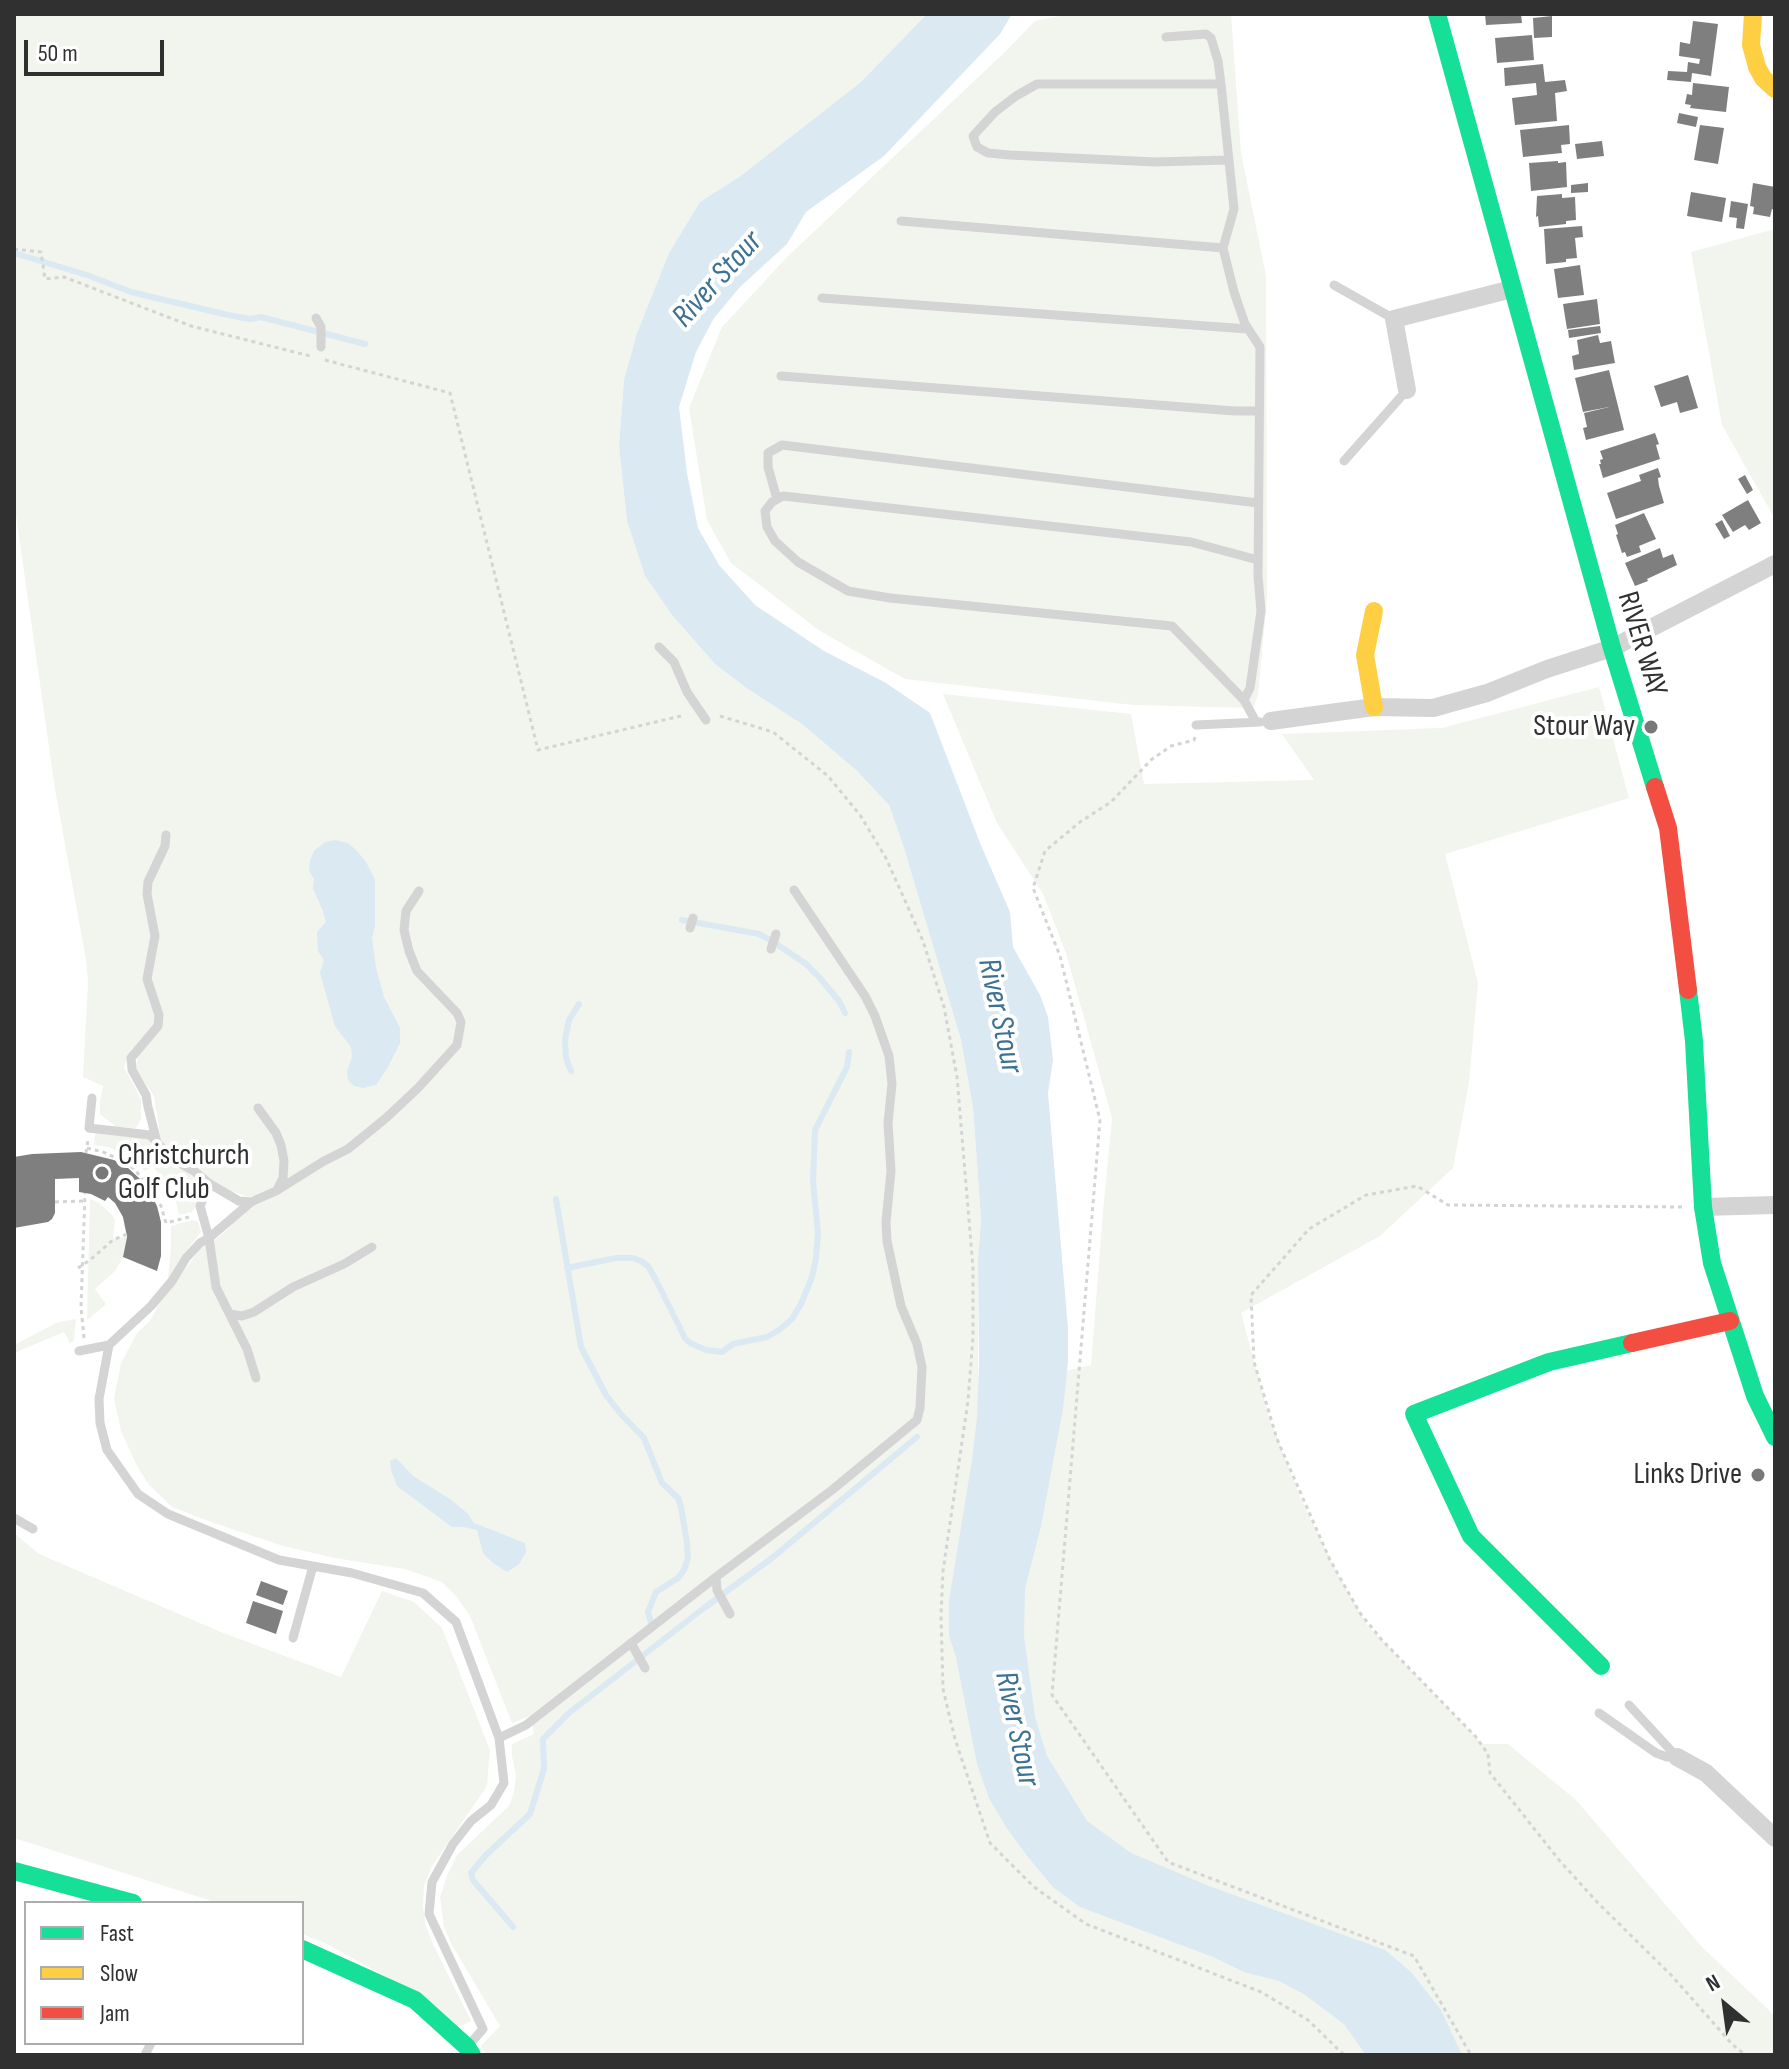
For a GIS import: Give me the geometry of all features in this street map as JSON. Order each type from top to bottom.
[{"type":"street","name":"RIVER WAY","points":[[1437,14],[1612,648],[1668,828],[1694,1041],[1703,1207],[1712,1263],[1755,1396],[1775,1437]]},
{"type":"street","points":[[1753,14],[1751,45],[1757,67],[1775,89]]},
{"type":"street","points":[[1407,390],[1394,319],[1512,289]]},
{"type":"street","points":[[1263,722],[1374,707],[1433,708],[1487,693],[1612,648],[1775,564]]},
{"type":"street","points":[[1374,611],[1365,655],[1374,707]]},
{"type":"street","points":[[1703,1207],[1775,1205]]},
{"type":"street","points":[[1601,1666],[1471,1536],[1414,1414],[1549,1362],[1730,1321]]},
{"type":"street","points":[[1677,1757],[1706,1773],[1775,1838]]},
{"type":"street","points":[[14,1871],[126,1901]]},
{"type":"street","points":[[304,1950],[415,2000],[469,2051]]},
{"type":"lane","points":[[1166,37],[1206,34],[1211,38],[1218,61],[1234,209],[1223,248],[1245,324],[1260,347],[1258,560],[1261,611],[1250,688],[1244,700]]},
{"type":"lane","points":[[1221,84],[1037,84],[995,112],[973,136],[977,147],[988,153],[1155,162],[1228,160]]},
{"type":"lane","points":[[901,221],[1223,248]]},
{"type":"lane","points":[[1334,285],[1394,319]]},
{"type":"lane","points":[[822,298],[1248,329]]},
{"type":"lane","points":[[316,318],[321,327],[321,347]]},
{"type":"lane","points":[[781,376],[1259,411]]},
{"type":"lane","points":[[1344,461],[1407,390]]},
{"type":"lane","points":[[777,499],[768,467],[768,453],[782,445],[1258,503]]},
{"type":"lane","points":[[1258,560],[1191,542],[783,496],[772,502],[765,511],[767,527],[775,541],[798,562],[848,591],[890,598],[1172,626],[1263,722]]},
{"type":"lane","points":[[659,647],[674,662],[687,692],[704,716]]},
{"type":"lane","points":[[1196,725],[1263,722]]},
{"type":"lane","points":[[158,1146],[146,1095],[132,1070],[131,1058],[158,1026],[159,1015],[147,979],[155,936],[147,894],[148,882],[165,846],[166,835]]},
{"type":"lane","points":[[499,1738],[526,1725],[784,1527],[917,1420],[922,1367],[917,1344],[901,1306],[887,1241],[891,1171],[888,1123],[892,1084],[889,1056],[865,996],[794,890]]},
{"type":"lane","points":[[82,1350],[109,1345],[151,1306],[200,1243],[251,1202],[348,1149],[418,1088],[457,1045],[461,1022],[457,1013],[417,971],[409,951],[404,930],[406,911],[419,891]]},
{"type":"lane","points":[[771,949],[776,934]]},
{"type":"lane","points":[[92,1098],[89,1128],[150,1135],[172,1159],[239,1201],[251,1202]]},
{"type":"lane","points":[[258,1108],[281,1145],[283,1178],[276,1191]]},
{"type":"lane","points":[[210,1184],[200,1206],[209,1238],[216,1287],[247,1349],[256,1378]]},
{"type":"lane","points":[[230,1314],[242,1316],[254,1312],[293,1287],[344,1264],[372,1247]]},
{"type":"lane","points":[[109,1345],[99,1399],[100,1423],[107,1450],[138,1494],[168,1514],[279,1560],[352,1573],[423,1593],[456,1622],[499,1738],[504,1783],[491,1805],[471,1821],[453,1844],[432,1882],[429,1914],[483,2029],[469,2051]]},
{"type":"lane","points":[[14,1518],[33,1529]]},
{"type":"lane","points":[[293,1638],[313,1566]]},
{"type":"lane","points":[[716,1577],[717,1590],[730,1614]]},
{"type":"lane","points":[[631,1643],[645,1668]]},
{"type":"lane","points":[[1629,1705],[1677,1757]]},
{"type":"lane","points":[[1599,1713],[1656,1753],[1677,1757]]},
{"type":"path","points":[[14,249],[41,252],[45,279],[64,277],[191,326],[450,393],[538,750],[689,713],[704,716],[713,713],[773,732],[828,776],[860,815],[886,858],[923,941],[944,1007],[957,1077],[973,1268],[973,1337],[968,1401],[943,1571],[943,1689],[955,1739],[990,1843],[1034,1887],[1086,1924],[1261,1992],[1308,2020],[1344,2055]]},
{"type":"path","points":[[1196,725],[1194,740],[1171,746],[1151,760],[1111,802],[1080,822],[1045,851],[1033,888],[1060,956],[1100,1120],[1052,1695],[1168,1862],[1414,1956],[1471,2055]]},
{"type":"path","points":[[87,1148],[128,1163],[154,1194],[166,1223],[201,1214]]},
{"type":"path","points":[[82,1350],[80,1266],[85,1193]]},
{"type":"path","points":[[55,1202],[85,1201]]},
{"type":"path","points":[[80,1266],[120,1235],[127,1234]]},
{"type":"shaded area","points":[[14,14],[927,14],[861,82],[742,175],[700,202],[669,253],[637,333],[624,380],[619,445],[627,521],[645,576],[672,615],[715,664],[802,724],[856,770],[889,805],[961,1040],[973,1107],[981,1219],[978,1392],[1091,1365],[1112,1118],[1066,953],[1043,894],[997,823],[943,694],[1131,714],[1144,784],[1314,780],[1282,734],[1442,728],[1599,687],[1629,798],[1445,854],[1478,983],[1469,1082],[1453,1168],[1380,1236],[1241,1313],[1269,1417],[1300,1497],[1338,1575],[1368,1626],[1482,1744],[1508,1744],[1576,1800],[1702,1947],[1775,2016],[1775,2055],[487,2055],[481,2046],[500,2026],[452,1945],[444,1927],[440,1897],[457,1855],[509,1806],[516,1775],[512,1744],[534,1734],[530,1716],[512,1723],[470,1616],[442,1582],[405,1569],[283,1546],[172,1507],[149,1485],[121,1431],[114,1398],[121,1363],[137,1333],[150,1321],[200,1249],[227,1230],[259,1195],[248,1197],[226,1189],[167,1150],[161,1141],[154,1096],[135,1069],[139,1054],[132,1048],[124,1067],[141,1099],[141,1119],[136,1128],[116,1127],[100,1114],[103,1086],[83,1077],[88,981],[86,960],[55,789],[14,501]]},
{"type":"shaded area","points":[[1070,14],[1231,14],[1241,153],[1266,276],[1267,599],[1258,695],[1253,708],[1133,705],[905,679],[820,631],[731,563],[707,520],[689,408],[722,327],[788,256],[1035,21]]},
{"type":"shaded area","points":[[1775,229],[1775,519],[1722,425],[1691,252]]},
{"type":"shaded area","points":[[95,1133],[148,1139],[163,1158],[191,1174],[197,1180],[200,1191],[192,1212],[179,1215],[169,1189],[153,1166],[145,1171],[129,1156],[94,1145]]},
{"type":"shaded area","points":[[90,1199],[99,1203],[115,1220],[113,1238],[127,1237],[123,1257],[115,1271],[95,1289],[106,1304],[89,1319],[87,1318]]},
{"type":"shaded area","points":[[192,1220],[198,1222],[201,1232],[168,1280],[171,1226]]},
{"type":"shaded area","points":[[76,1319],[74,1340],[70,1343],[64,1332],[14,1353],[14,1345],[56,1323]]},
{"type":"shaded area","points":[[14,1533],[39,1554],[221,1632],[341,1677],[382,1591],[414,1602],[442,1628],[490,1750],[487,1786],[432,1866],[424,1886],[425,1924],[471,2021],[456,2028],[419,1995],[327,1944],[304,1935],[304,1901],[212,1901],[14,1838]]},
{"type":"water","name":"River Stour","points":[[927,14],[1012,14],[1000,34],[884,156],[806,212],[787,244],[740,287],[714,318],[696,352],[679,407],[698,528],[719,565],[755,605],[824,651],[886,683],[930,713],[1010,912],[1013,947],[1040,995],[1048,1017],[1053,1060],[1048,1093],[1068,1329],[1068,1362],[1063,1409],[1041,1526],[1025,1589],[1024,1636],[1035,1717],[1047,1756],[1087,1821],[1131,1853],[1209,1886],[1385,1950],[1411,1972],[1441,2010],[1462,2055],[1366,2055],[1344,2024],[1304,1994],[1279,1981],[1244,1972],[1213,1957],[1080,1907],[1053,1887],[1006,1827],[989,1798],[977,1764],[949,1635],[949,1601],[977,1417],[979,1363],[978,1260],[981,1219],[973,1107],[961,1040],[889,805],[856,770],[802,724],[715,664],[672,615],[645,576],[627,521],[619,445],[624,380],[637,333],[669,253],[700,202],[742,175],[861,82]]},
{"type":"water","points":[[335,840],[348,843],[357,851],[375,880],[372,938],[376,968],[384,997],[400,1028],[400,1043],[388,1067],[376,1085],[363,1088],[354,1086],[348,1080],[351,1047],[335,1026],[320,973],[324,960],[318,951],[317,932],[326,922],[313,888],[310,861],[314,851],[325,842]]},
{"type":"water","points":[[396,1458],[413,1476],[468,1514],[474,1523],[525,1543],[526,1552],[519,1564],[507,1572],[483,1553],[477,1530],[452,1527],[397,1486],[390,1461]]},
{"type":"building","points":[[1485,14],[1521,14],[1522,23],[1486,25]]},
{"type":"building","points":[[1552,16],[1552,37],[1534,38],[1533,18]]},
{"type":"building","points":[[1693,21],[1718,24],[1711,76],[1692,73],[1691,82],[1667,80],[1668,71],[1687,72],[1688,62],[1699,64],[1700,59],[1679,56],[1680,42],[1690,44]]},
{"type":"building","points":[[1532,35],[1534,60],[1497,63],[1495,38]]},
{"type":"building","points":[[1543,64],[1545,82],[1565,80],[1567,91],[1555,93],[1557,121],[1515,125],[1512,98],[1537,95],[1536,83],[1505,86],[1504,68]]},
{"type":"building","points":[[1693,83],[1729,87],[1726,112],[1690,108],[1691,105],[1685,104],[1687,94],[1692,95]]},
{"type":"building","points":[[1679,113],[1698,117],[1696,127],[1677,123]]},
{"type":"building","points":[[1569,125],[1570,144],[1561,145],[1562,153],[1523,157],[1520,130]]},
{"type":"building","points":[[1700,125],[1724,128],[1718,164],[1694,160]]},
{"type":"building","points":[[1602,141],[1604,156],[1577,159],[1575,144]]},
{"type":"building","points":[[1566,162],[1567,187],[1531,191],[1529,163]]},
{"type":"building","points":[[1588,183],[1588,192],[1571,193],[1571,185]]},
{"type":"building","points":[[1753,183],[1775,187],[1775,210],[1772,209],[1770,217],[1753,214],[1754,207],[1750,206]]},
{"type":"building","points":[[1691,192],[1726,198],[1722,222],[1687,216]]},
{"type":"building","points":[[1562,194],[1562,198],[1575,197],[1576,220],[1539,227],[1537,196]]},
{"type":"building","points":[[1731,201],[1748,204],[1744,229],[1736,228],[1737,218],[1729,217]]},
{"type":"building","points":[[1582,226],[1583,237],[1575,238],[1577,258],[1546,264],[1544,229]]},
{"type":"building","points":[[1580,265],[1584,295],[1558,298],[1554,269]]},
{"type":"building","points":[[1597,299],[1600,324],[1567,329],[1563,304]]},
{"type":"building","points":[[1600,326],[1601,333],[1569,338],[1568,330]]},
{"type":"building","points":[[1598,335],[1600,343],[1611,341],[1615,363],[1574,370],[1572,356],[1579,354],[1577,340]]},
{"type":"building","points":[[1609,370],[1624,430],[1586,440],[1584,413],[1609,407],[1583,412],[1575,378]]},
{"type":"building","points":[[1688,375],[1698,408],[1680,413],[1677,402],[1661,407],[1654,386]]},
{"type":"building","points":[[1655,433],[1660,459],[1603,478],[1599,464],[1603,459],[1600,451]]},
{"type":"building","points":[[1658,468],[1664,503],[1616,519],[1607,493],[1641,481],[1639,475]]},
{"type":"building","points":[[1745,475],[1753,490],[1747,494],[1738,479]]},
{"type":"building","points":[[1748,500],[1761,523],[1749,530],[1745,525],[1733,532],[1722,515]]},
{"type":"building","points":[[1644,513],[1656,539],[1639,546],[1641,552],[1627,557],[1625,552],[1622,553],[1615,525]]},
{"type":"building","points":[[1722,520],[1730,536],[1724,539],[1715,524]]},
{"type":"building","points":[[1660,548],[1663,558],[1673,554],[1677,565],[1635,586],[1625,563]]},
{"type":"building","points":[[81,1152],[114,1160],[128,1168],[150,1193],[161,1222],[161,1256],[157,1271],[123,1257],[127,1237],[123,1217],[108,1197],[105,1201],[79,1192],[79,1178],[55,1179],[55,1213],[52,1219],[14,1228],[14,1157]]},
{"type":"building","points":[[261,1581],[288,1591],[283,1605],[256,1595]]},
{"type":"building","points":[[253,1601],[283,1611],[276,1634],[246,1623]]},
{"type":"waterway","points":[[14,253],[131,292],[228,315],[250,319],[261,317],[365,344]]},
{"type":"waterway","points":[[682,920],[759,934],[772,941],[806,964],[839,1001],[845,1013]]},
{"type":"waterway","points":[[571,1071],[566,1058],[565,1040],[569,1020],[579,1004]]},
{"type":"waterway","points":[[567,1268],[616,1258],[641,1261],[648,1266],[685,1338],[706,1350],[722,1352],[733,1344],[767,1337],[779,1330],[792,1319],[812,1277],[818,1233],[813,1181],[815,1130],[847,1067],[849,1052]]},
{"type":"waterway","points":[[556,1199],[581,1347],[606,1395],[644,1438],[662,1483],[678,1498],[681,1507],[688,1558],[678,1578],[656,1592],[648,1612],[651,1623]]},
{"type":"waterway","points":[[513,1927],[473,1880],[471,1873],[530,1814],[544,1769],[543,1739],[569,1713],[772,1558],[917,1437]]},
{"type":"traffic: fast","points":[[1437,14],[1612,648],[1655,787]]},
{"type":"traffic: fast","points":[[1688,990],[1694,1041],[1703,1207],[1712,1263],[1755,1396],[1775,1437]]},
{"type":"traffic: fast","points":[[1601,1666],[1471,1536],[1414,1414],[1549,1362],[1632,1343]]},
{"type":"traffic: fast","points":[[14,1871],[126,1901]]},
{"type":"traffic: fast","points":[[304,1950],[415,2000],[472,2055]]},
{"type":"traffic: slow","points":[[1753,14],[1751,45],[1757,67],[1775,89]]},
{"type":"traffic: slow","points":[[1374,611],[1365,655],[1374,707]]},
{"type":"traffic: jam","points":[[1655,787],[1668,828],[1688,990]]},
{"type":"traffic: jam","points":[[1632,1343],[1730,1321]]},
{"type":"place","name":"Stour Way","points":[[1651,727]]},
{"type":"place","name":"Christchurch Golf Club","points":[[102,1173]]},
{"type":"place","name":"Links Drive","points":[[1758,1475]]}]
